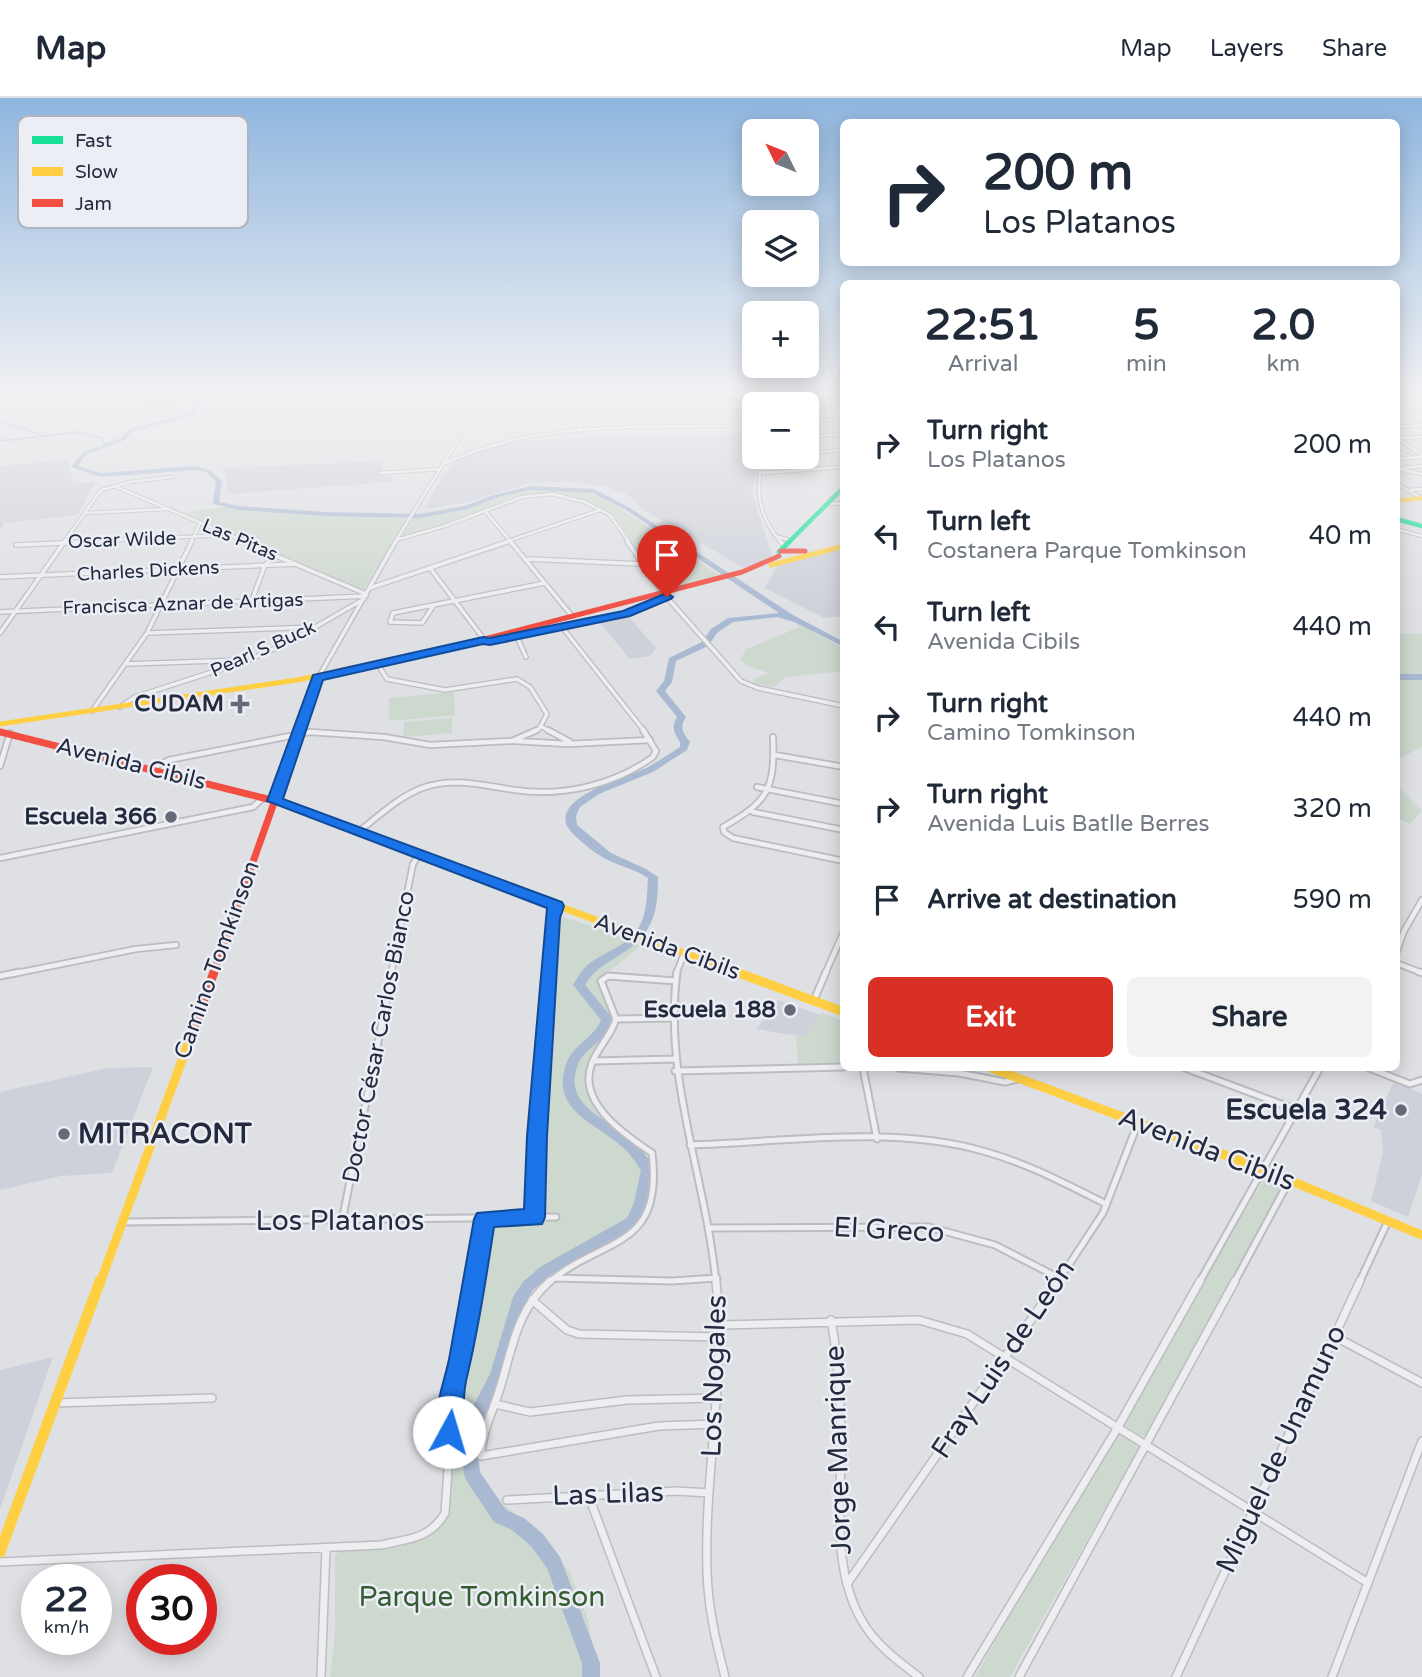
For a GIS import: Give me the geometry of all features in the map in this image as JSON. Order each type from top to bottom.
[{"type":"main road","points":[[173,701],[319,676],[453,648],[665,595],[739,572],[770,562],[789,549],[840,490]]},
{"type":"main road","points":[[1400,500],[1420,499]]},
{"type":"main road","points":[[1400,518],[1422,524]]},
{"type":"main road","points":[[789,549],[840,545]]},
{"type":"main road","points":[[739,572],[790,558],[789,549]]},
{"type":"main road","points":[[0,728],[92,711],[280,685],[377,664]]},
{"type":"main road","name":"Camino Tomkinson","points":[[0,1552],[124,1222],[319,676]]},
{"type":"main road","name":"Avenida Cibils","points":[[0,728],[10,733],[275,801],[840,1011]]},
{"type":"main road","name":"Avenida Cibils","points":[[1000,1071],[1265,1170],[1422,1235]]},
{"type":"street","points":[[381,473],[441,467]]},
{"type":"street","name":"Camino Tomkinson","points":[[319,676],[441,467]]},
{"type":"street","points":[[763,472],[840,467]]},
{"type":"street","points":[[1400,469],[1422,467]]},
{"type":"street","points":[[762,469],[759,491],[774,535],[789,549]]},
{"type":"street","points":[[1400,470],[1422,474]]},
{"type":"street","points":[[0,634],[38,576],[101,490],[172,477]]},
{"type":"street","name":"Las Pitas","points":[[114,486],[365,596]]},
{"type":"street","points":[[1400,486],[1420,499]]},
{"type":"street","points":[[1409,491],[1422,489]]},
{"type":"street","points":[[396,540],[513,500],[548,494],[573,498],[614,519],[665,595],[745,684],[840,705]]},
{"type":"street","points":[[825,504],[840,503]]},
{"type":"street","points":[[85,513],[168,509]]},
{"type":"street","points":[[369,588],[601,510]]},
{"type":"street","points":[[485,511],[573,617]]},
{"type":"street","points":[[92,711],[147,633],[200,523]]},
{"type":"street","points":[[1400,530],[1422,536]]},
{"type":"street","name":"Oscar Wilde","points":[[16,545],[228,535]]},
{"type":"street","points":[[774,535],[789,549]]},
{"type":"street","points":[[252,601],[265,565],[275,555]]},
{"type":"street","points":[[527,559],[643,564]]},
{"type":"street","name":"Charles Dickens","points":[[0,577],[296,564]]},
{"type":"street","points":[[430,568],[483,640],[517,637],[633,612],[665,595]]},
{"type":"street","points":[[434,605],[422,623],[390,622],[393,613],[545,583]]},
{"type":"street","name":"Francisca Aznar de Artigas","points":[[0,612],[365,596]]},
{"type":"street","name":"Pearl S Buck","points":[[120,708],[135,697],[249,660],[316,627],[365,596]]},
{"type":"street","points":[[147,633],[316,627]]},
{"type":"street","points":[[358,832],[415,791],[433,785],[472,781],[523,791],[588,787],[645,764],[656,751],[650,740],[562,627]]},
{"type":"street","points":[[517,637],[526,657]]},
{"type":"street","points":[[127,664],[249,660]]},
{"type":"street","points":[[377,664],[387,679],[436,690],[505,679],[521,680],[530,687],[546,710],[542,727]]},
{"type":"street","points":[[542,727],[574,743]]},
{"type":"street","points":[[512,741],[542,727]]},
{"type":"street","points":[[0,766],[10,733]]},
{"type":"street","points":[[150,769],[169,760],[299,734],[348,733],[430,745],[512,741],[574,743],[650,740]]},
{"type":"street","points":[[773,737],[775,755],[769,795],[752,811],[723,827],[724,832],[733,838],[840,860]]},
{"type":"street","points":[[775,755],[840,766]]},
{"type":"street","points":[[757,787],[840,803]]},
{"type":"street","points":[[0,858],[253,807],[263,798]]},
{"type":"street","points":[[752,811],[840,829]]},
{"type":"street","name":"Doctor César Carlos Bianco","points":[[342,1221],[413,864],[419,855]]},
{"type":"street","points":[[1400,942],[1422,900]]},
{"type":"street","points":[[534,1217],[552,918],[556,906]]},
{"type":"street","points":[[813,1001],[840,940]]},
{"type":"street","points":[[0,976],[136,949],[176,945]]},
{"type":"street","name":"Los Nogales","points":[[684,954],[679,962],[672,1018],[674,1059],[717,1278],[720,1325],[718,1398],[705,1551],[707,1597],[725,1677]]},
{"type":"street","points":[[1400,965],[1422,973]]},
{"type":"street","points":[[617,1019],[601,983],[608,976],[676,981]]},
{"type":"street","points":[[617,1019],[672,1018]]},
{"type":"street","points":[[617,1019],[593,1061],[588,1078],[594,1097],[617,1128],[652,1153],[655,1181],[638,1228],[630,1236],[554,1278],[532,1300],[520,1319],[495,1404],[483,1425],[481,1456],[659,1426],[716,1424]]},
{"type":"street","points":[[593,1061],[674,1059]]},
{"type":"street","points":[[675,1071],[840,1067]]},
{"type":"street","points":[[864,1071],[877,1139]]},
{"type":"street","points":[[934,1071],[1005,1082],[1020,1078]]},
{"type":"street","points":[[1193,1071],[1297,1111]]},
{"type":"street","points":[[967,1677],[1118,1427],[1318,1071]]},
{"type":"street","points":[[1380,1071],[1420,1082]]},
{"type":"street","name":"Fray Luis de León","points":[[846,1584],[1006,1359],[1106,1204],[1138,1123]]},
{"type":"street","points":[[690,1145],[877,1139],[944,1144],[1018,1161],[1106,1204]]},
{"type":"street","points":[[1019,1677],[1148,1445],[1290,1180]]},
{"type":"street","name":"Los Platanos","points":[[124,1222],[556,1217]]},
{"type":"street","points":[[0,1562],[326,1549],[411,1541],[424,1536],[443,1519],[454,1383],[461,1360],[485,1219]]},
{"type":"street","name":"Miguel de Unamuno","points":[[1176,1677],[1388,1221]]},
{"type":"street","name":"El Greco","points":[[709,1228],[929,1227],[995,1245],[1059,1278]]},
{"type":"street","points":[[554,1278],[672,1281],[717,1278]]},
{"type":"street","points":[[532,1300],[567,1330],[579,1334],[720,1337]]},
{"type":"street","points":[[720,1325],[831,1320],[919,1320],[967,1335],[1368,1583]]},
{"type":"street","name":"Jorge Manrique","points":[[831,1320],[840,1402],[840,1556],[846,1584],[862,1622],[885,1650],[919,1677]]},
{"type":"street","points":[[1334,1336],[1422,1383]]},
{"type":"street","points":[[54,1404],[212,1398]]},
{"type":"street","points":[[495,1404],[530,1412],[627,1400],[718,1398]]},
{"type":"street","points":[[1332,1677],[1422,1441]]},
{"type":"street","name":"Las Lilas","points":[[507,1500],[588,1494],[677,1491],[709,1493]]},
{"type":"street","points":[[588,1494],[656,1677]]},
{"type":"street","points":[[321,1677],[326,1549]]},
{"type":"shaded area","points":[[0,467],[69,467],[74,483],[95,482],[78,515],[4,523],[0,532]]},
{"type":"shaded area","points":[[382,467],[381,476],[391,475],[391,482],[228,494],[224,468]]},
{"type":"shaded area","points":[[450,467],[742,467],[742,469],[755,469],[757,473],[751,490],[772,555],[763,562],[744,568],[644,510],[628,495],[604,486],[572,482],[531,483],[468,502],[424,509]]},
{"type":"shaded area","points":[[840,549],[840,616],[824,618],[765,588],[777,566]]},
{"type":"shaded area","points":[[629,617],[656,648],[650,656],[630,659],[600,623]]},
{"type":"shaded area","points":[[779,1000],[820,1015],[804,1037],[756,1029]]},
{"type":"shaded area","name":"MITRACONT","points":[[153,1067],[112,1173],[61,1176],[0,1190],[0,1092],[108,1068]]},
{"type":"shaded area","points":[[1394,1081],[1422,1094],[1422,1175],[1408,1217],[1371,1201],[1383,1152],[1381,1130],[1373,1127]]},
{"type":"shaded area","points":[[53,1357],[0,1509],[0,1370]]},
{"type":"green space","points":[[545,489],[578,490],[603,497],[720,576],[664,590],[615,516],[566,495],[541,493],[507,499],[440,527],[400,538],[413,518],[463,510],[504,495]]},
{"type":"green space","points":[[223,507],[408,519],[363,590],[179,513]]},
{"type":"green space","points":[[802,626],[840,646],[840,671],[786,677],[774,687],[755,684],[754,679],[769,673],[747,666],[740,659],[747,649]]},
{"type":"green space","points":[[1400,633],[1422,634],[1422,747],[1400,758]]},
{"type":"green space","points":[[454,692],[455,715],[389,721],[389,698]]},
{"type":"green space","points":[[452,718],[452,733],[403,737],[404,722]]},
{"type":"green space","points":[[1400,788],[1422,811],[1410,824],[1400,819]]},
{"type":"green space","name":"Parque Tomkinson","points":[[558,915],[638,942],[640,946],[598,981],[612,1018],[587,1065],[584,1080],[587,1094],[604,1118],[649,1158],[652,1182],[635,1227],[566,1263],[529,1289],[520,1305],[497,1387],[476,1425],[476,1464],[487,1491],[532,1527],[569,1571],[588,1619],[597,1677],[330,1677],[335,1635],[335,1556],[339,1551],[381,1550],[406,1545],[418,1541],[443,1525],[490,1223],[540,1220],[539,1125]]},
{"type":"green space","points":[[822,1013],[840,1020],[840,1065],[798,1066],[796,1034],[804,1037]]},
{"type":"green space","points":[[1264,1179],[1283,1189],[1146,1435],[1141,1436],[1123,1424],[1127,1412]]},
{"type":"green space","points":[[1118,1432],[1139,1448],[1010,1677],[975,1677],[1114,1433]]},
{"type":"waterway","points":[[74,467],[101,475],[196,468],[208,471],[219,481],[215,503],[239,508],[325,514],[420,516],[466,508],[496,496],[531,488],[594,491],[628,509],[797,621]]},
{"type":"waterway","points":[[591,1677],[591,1663],[554,1563],[537,1540],[518,1524],[500,1516],[472,1474],[468,1431],[497,1376],[518,1301],[528,1286],[545,1271],[632,1222],[641,1203],[648,1170],[628,1144],[580,1110],[570,1091],[569,1079],[575,1057],[595,1039],[607,1019],[579,985],[593,967],[624,948],[641,932],[650,911],[653,877],[602,852],[572,826],[571,816],[576,805],[596,792],[650,770],[684,748],[685,742],[678,730],[682,717],[660,691],[668,682],[672,660],[705,644],[714,631],[731,620],[777,615],[797,621]]},
{"type":"waterway","points":[[797,621],[802,622]]},
{"type":"waterway","points":[[797,621],[840,643]]},
{"type":"waterway","points":[[1400,677],[1422,677]]},
{"type":"traffic: fast","points":[[779,552],[840,491]]},
{"type":"traffic: fast","points":[[1400,520],[1422,526]]},
{"type":"traffic: slow","points":[[1400,501],[1422,498]]},
{"type":"traffic: slow","points":[[771,565],[840,547]]},
{"type":"traffic: slow","points":[[0,724],[297,680],[473,642]]},
{"type":"traffic: slow","points":[[357,831],[840,1011]]},
{"type":"traffic: slow","points":[[0,1552],[192,1033]]},
{"type":"traffic: slow","points":[[999,1071],[1265,1170],[1422,1235]]},
{"type":"traffic: jam","points":[[781,551],[805,551]]},
{"type":"traffic: jam","points":[[473,642],[742,572],[779,556]]},
{"type":"traffic: jam","points":[[192,1033],[318,678]]},
{"type":"traffic: jam","points":[[0,732],[275,801],[357,831]]},
{"type":"place","name":"CUDAM","points":[[240,704]]},
{"type":"place","name":"Escuela 366","points":[[171,817]]},
{"type":"place","name":"Escuela 188","points":[[790,1010]]},
{"type":"place","name":"Escuela 324","points":[[1401,1110]]},
{"type":"place","name":"MITRACONT","points":[[64,1134]]},
{"type":"route","points":[[449,1432],[454,1383],[461,1360],[485,1219],[534,1217],[552,918],[556,906],[275,801],[318,678],[483,640],[490,642],[626,614],[667,597]]}]
